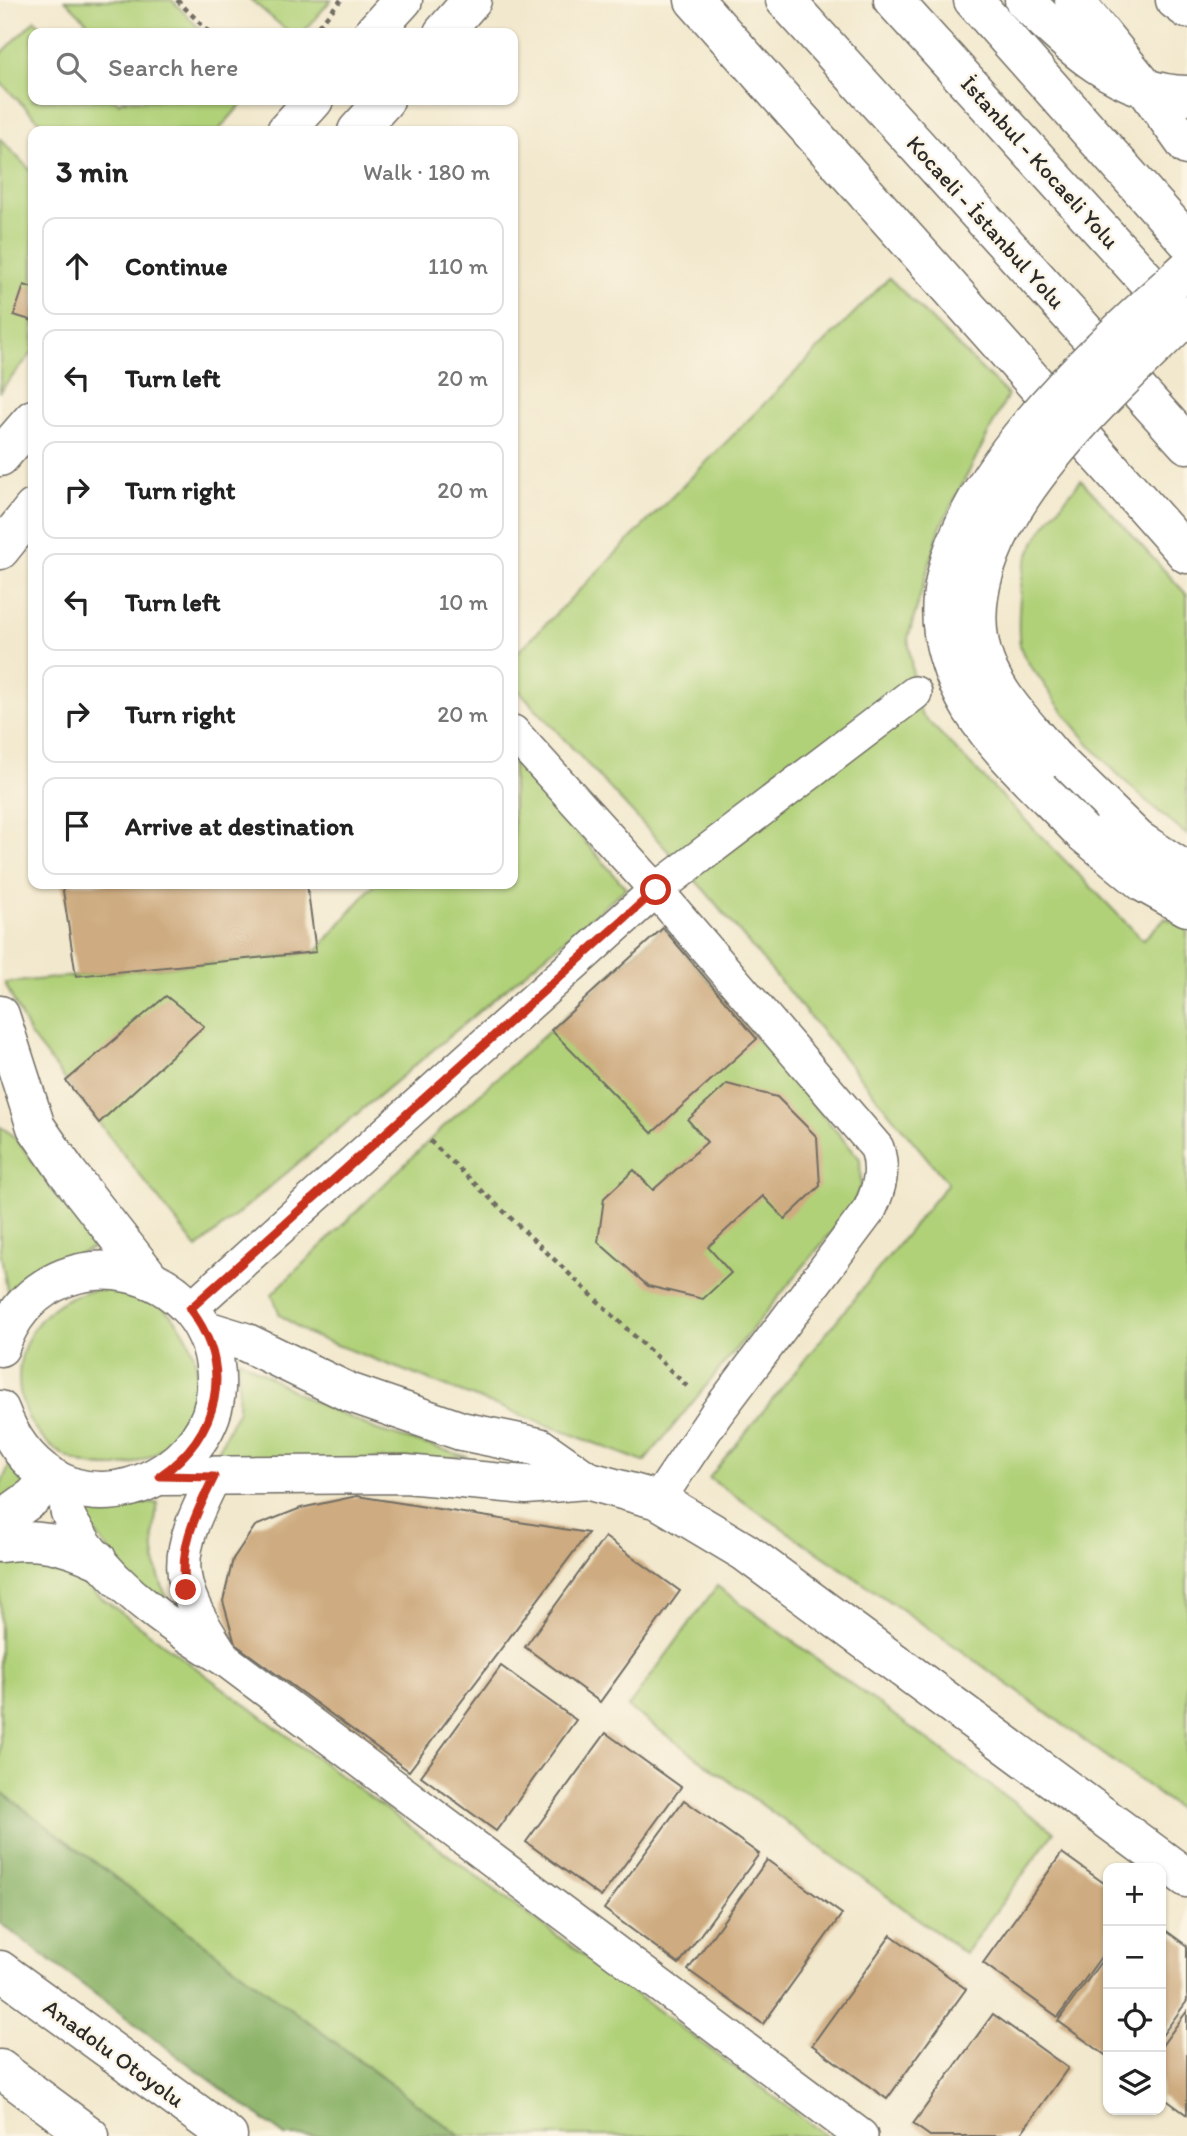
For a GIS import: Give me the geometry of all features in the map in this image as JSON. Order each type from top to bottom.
[{"type":"main road","points":[[377,28],[402,0]]},
{"type":"main road","points":[[447,28],[472,0]]},
{"type":"main road","points":[[694,0],[1187,554]]},
{"type":"main road","name":"Kocaeli - İstanbul Yolu","points":[[785,0],[1187,444]]},
{"type":"main road","name":"İstanbul - Kocaeli Yolu","points":[[893,0],[1187,325]]},
{"type":"main road","points":[[973,0],[1187,241]]},
{"type":"main road","points":[[1024,0],[1091,62],[1147,90],[1187,95]]},
{"type":"main road","points":[[1074,0],[1147,90],[1187,146]]},
{"type":"main road","points":[[1175,0],[1187,9]]},
{"type":"main road","points":[[291,126],[309,105]]},
{"type":"main road","points":[[362,126],[380,105]]},
{"type":"main road","points":[[1187,270],[1081,369],[1030,424],[988,484],[962,530],[947,569],[941,601],[943,635],[954,673],[972,709],[998,744],[1082,832],[1144,883],[1187,907]]},
{"type":"main road","points":[[1187,316],[1043,467],[1012,510],[992,548],[980,587],[977,624],[985,662],[1009,704],[1053,757],[1138,840],[1187,872]]},
{"type":"main road","points":[[0,457],[28,425]]},
{"type":"main road","points":[[0,550],[28,515]]},
{"type":"main road","points":[[0,1015],[36,1126],[67,1172],[149,1278]]},
{"type":"main road","points":[[0,1344],[17,1312],[44,1287],[77,1273],[113,1269],[149,1278],[171,1291],[198,1319],[348,1392],[461,1431],[539,1447],[586,1480],[658,1500],[755,1559],[1187,1878]]},
{"type":"main road","points":[[160,1476],[193,1448],[209,1421],[216,1391],[215,1360],[198,1319]]},
{"type":"main road","points":[[0,1410],[8,1432],[28,1459],[60,1481],[114,1490],[160,1476],[405,1474],[526,1485],[586,1480]]},
{"type":"main road","points":[[0,1521],[60,1481]]},
{"type":"main road","points":[[0,1543],[38,1540],[67,1545],[97,1559]]},
{"type":"main road","name":"Anadolu Otoyolu","points":[[0,1970],[228,2136]]},
{"type":"main road","points":[[0,2069],[90,2136]]},
{"type":"street","points":[[198,1319],[403,1115],[656,890],[915,693]]},
{"type":"street","points":[[518,738],[656,890],[877,1148],[882,1167],[879,1189],[870,1209],[716,1414],[658,1500]]},
{"type":"street","points":[[214,1477],[194,1517],[182,1568],[186,1590],[196,1614],[227,1661]]},
{"type":"street","points":[[60,1481],[66,1510],[97,1559],[135,1597],[178,1631],[227,1661],[861,2136]]},
{"type":"path","points":[[177,0],[205,28]]},
{"type":"path","points":[[316,28],[341,0]]},
{"type":"path","points":[[403,1115],[716,1414]]},
{"type":"green space","points":[[65,0],[172,0],[199,28],[93,28]]},
{"type":"green space","points":[[251,0],[331,0],[307,28],[284,28]]},
{"type":"green space","points":[[35,20],[44,28],[28,28],[28,105],[241,105],[222,126],[44,126],[0,82],[0,55]]},
{"type":"green space","points":[[0,139],[28,168],[28,358],[0,391]]},
{"type":"green space","points":[[889,278],[1008,395],[940,528],[908,638],[915,693],[921,714],[1143,940],[1165,918],[1187,927],[1187,1815],[962,1651],[709,1478],[948,1183],[706,892],[518,689],[518,652]]},
{"type":"green space","points":[[1081,480],[1187,595],[1187,835],[1145,800],[1090,745],[1057,703],[1021,649],[1020,604],[1027,559],[1044,527]]},
{"type":"green space","points":[[518,766],[626,888],[197,1248],[30,1035],[5,983],[316,952],[370,889],[518,889]]},
{"type":"green space","points":[[663,928],[860,1159],[861,1186],[851,1208],[644,1462],[308,1334],[280,1315],[272,1294],[442,1128]]},
{"type":"green space","points":[[0,1127],[16,1139],[59,1200],[99,1246],[39,1269],[8,1294],[0,1251]]},
{"type":"green space","points":[[108,1289],[142,1296],[171,1315],[190,1344],[197,1378],[190,1412],[171,1441],[142,1460],[108,1467],[74,1460],[45,1441],[26,1412],[19,1378],[26,1344],[45,1315],[74,1296]]},
{"type":"green space","points":[[239,1359],[302,1396],[377,1430],[468,1457],[212,1463],[238,1410]]},
{"type":"green space","points":[[13,1458],[32,1486],[0,1504],[0,1486]]},
{"type":"green space","points":[[158,1503],[154,1535],[155,1562],[175,1617],[134,1584],[75,1506]]},
{"type":"green space","points":[[28,1560],[51,1564],[76,1579],[827,2136],[460,2136],[0,1791],[0,1566]]},
{"type":"green space","points":[[717,1586],[1054,1832],[965,1953],[628,1707]]},
{"type":"green space","points":[[0,1791],[460,2136],[285,2136],[0,1923]]},
{"type":"building","points":[[24,285],[28,286],[28,319],[14,315]]},
{"type":"building","points":[[63,889],[308,889],[316,952],[76,976]]},
{"type":"building","points":[[663,928],[757,1039],[652,1133],[551,1030]]},
{"type":"building","points":[[166,996],[204,1026],[99,1123],[66,1081]]},
{"type":"building","points":[[727,1084],[777,1097],[817,1137],[820,1186],[785,1219],[763,1196],[708,1247],[731,1273],[703,1299],[648,1286],[598,1242],[604,1198],[634,1170],[653,1190],[707,1142],[688,1120]]},
{"type":"building","points":[[357,1496],[588,1533],[409,1771],[235,1644],[223,1601],[233,1559],[255,1526],[301,1508]]},
{"type":"building","points":[[605,1537],[680,1591],[600,1702],[525,1647]]},
{"type":"building","points":[[501,1666],[576,1720],[496,1831],[421,1776]]},
{"type":"building","points":[[606,1733],[681,1787],[601,1897],[526,1842]]},
{"type":"building","points":[[684,1800],[759,1854],[679,1964],[604,1909]]},
{"type":"building","points":[[1062,1853],[1103,1882],[1103,1954],[1058,2017],[983,1963]]},
{"type":"building","points":[[767,1860],[842,1914],[763,2024],[688,1970]]},
{"type":"building","points":[[1166,1931],[1187,1946],[1187,2001],[1166,2030]]},
{"type":"building","points":[[891,1935],[966,1989],[887,2099],[812,2045]]},
{"type":"building","points":[[1103,1959],[1103,2053],[1058,2021]]},
{"type":"building","points":[[1187,2011],[1187,2115],[1166,2100],[1166,2040]]},
{"type":"building","points":[[993,2014],[1068,2068],[1019,2136],[930,2136],[913,2124]]},
{"type":"route","points":[[186,1590],[182,1568],[185,1546],[194,1517],[214,1477],[160,1476],[193,1448],[209,1421],[216,1391],[215,1360],[206,1330],[190,1309],[656,890]]}]
